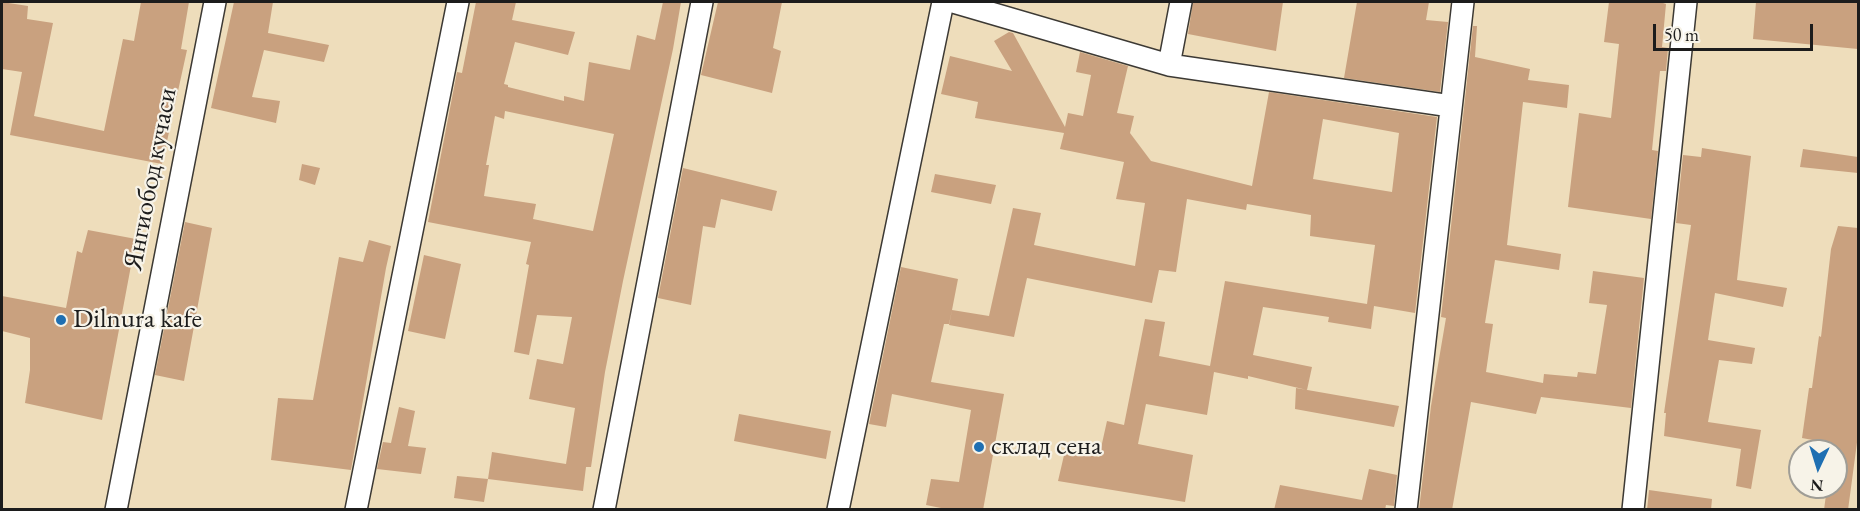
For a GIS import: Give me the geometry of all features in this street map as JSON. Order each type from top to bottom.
[{"type":"street","name":"Янгиобод кучаси","points":[[116,510],[215,2]]},
{"type":"street","points":[[356,510],[458,2]]},
{"type":"street","points":[[604,510],[702,2]]},
{"type":"street","points":[[838,510],[943,2]]},
{"type":"street","points":[[953,2],[1169,65],[1451,106]]},
{"type":"street","points":[[1169,65],[1181,2]]},
{"type":"street","points":[[1406,510],[1463,2]]},
{"type":"street","points":[[1633,510],[1686,2]]},
{"type":"building","points":[[2,2],[28,6],[27,19],[53,23],[34,116],[104,131],[123,39],[134,41],[141,2],[189,2],[181,49],[187,50],[162,164],[10,135],[22,72],[2,69]]},
{"type":"building","points":[[234,2],[273,2],[268,33],[329,45],[324,62],[264,50],[252,97],[280,101],[276,123],[211,108]]},
{"type":"building","points":[[476,2],[516,2],[512,20],[575,32],[568,55],[515,42],[504,84],[564,101],[564,96],[584,101],[589,62],[630,70],[637,35],[655,40],[663,2],[681,2],[605,372],[591,467],[586,467],[583,491],[488,479],[492,452],[566,464],[575,408],[529,399],[537,359],[563,364],[572,317],[537,315],[529,355],[514,352],[531,242],[428,222],[457,72],[462,73]],"holes":[[[505,111],[614,134],[593,231],[533,219],[536,204],[484,196],[489,165],[486,165],[495,116],[504,119]]]},
{"type":"building","points":[[718,2],[782,2],[773,48],[781,51],[772,93],[701,75]]},
{"type":"building","points":[[1193,2],[1283,2],[1276,51],[1188,34]]},
{"type":"building","points":[[1357,2],[1429,2],[1426,20],[1448,22],[1440,92],[1344,78]]},
{"type":"building","points":[[1609,2],[1666,4],[1662,47],[1668,48],[1666,71],[1660,71],[1652,150],[1658,151],[1651,219],[1568,207],[1579,113],[1611,118],[1619,44],[1604,42]]},
{"type":"building","points":[[1756,2],[1858,2],[1858,49],[1753,39]]},
{"type":"building","points":[[1473,26],[1477,26],[1475,57],[1530,69],[1528,80],[1569,85],[1567,108],[1523,102],[1507,245],[1561,254],[1559,270],[1495,260],[1485,323],[1493,324],[1486,372],[1543,383],[1544,374],[1577,377],[1578,372],[1596,374],[1607,305],[1589,303],[1593,271],[1644,278],[1631,408],[1541,397],[1536,414],[1471,402],[1452,510],[1419,510],[1431,406],[1446,318],[1441,317]]},
{"type":"building","points":[[1009,32],[1013,33],[1065,127],[1068,113],[1083,116],[1091,75],[1076,72],[1080,52],[1128,66],[1117,113],[1134,116],[1130,133],[1151,161],[1252,186],[1269,92],[1437,117],[1415,313],[1374,306],[1371,329],[1328,322],[1329,317],[1263,307],[1253,355],[1312,367],[1307,390],[1248,376],[1248,379],[1214,372],[1207,415],[1146,404],[1138,444],[1193,455],[1185,502],[1058,481],[1065,451],[1099,457],[1107,421],[1124,425],[1145,319],[1165,322],[1159,356],[1210,366],[1225,281],[1367,304],[1375,245],[1310,236],[1311,215],[1247,204],[1246,210],[1187,199],[1176,272],[1159,270],[1152,303],[1027,278],[1014,337],[949,325],[952,310],[989,316],[1013,208],[1041,213],[1034,245],[1135,266],[1145,203],[1116,199],[1124,162],[1060,149],[1064,133],[975,118],[978,102],[941,94],[950,56],[1012,71],[994,41]],"holes":[[[1323,119],[1399,133],[1392,192],[1313,179]]]},
{"type":"building","points":[[1702,148],[1751,156],[1737,280],[1787,288],[1783,307],[1715,293],[1708,340],[1755,348],[1752,364],[1719,360],[1708,422],[1761,430],[1751,489],[1736,486],[1741,449],[1664,436],[1666,413],[1664,413],[1691,225],[1676,223],[1683,155],[1701,157]]},
{"type":"building","points":[[1803,149],[1858,157],[1858,173],[1800,167]]},
{"type":"building","points":[[302,164],[320,168],[315,185],[299,180]]},
{"type":"building","points":[[683,168],[777,191],[772,211],[721,199],[715,228],[703,226],[691,305],[658,298]]},
{"type":"building","points":[[935,174],[996,185],[991,204],[931,192]]},
{"type":"building","points":[[185,222],[212,228],[184,381],[155,375]]},
{"type":"building","points":[[1838,226],[1858,228],[1858,435],[1848,510],[1824,510],[1825,499],[1848,499],[1848,439],[1802,438],[1809,388],[1812,388],[1819,336],[1821,337],[1831,249]]},
{"type":"building","name":"Dilnura kafe","points":[[88,230],[136,239],[102,420],[25,403],[30,370],[30,338],[2,331],[2,296],[66,308],[77,251],[82,253]]},
{"type":"building","points":[[369,240],[391,246],[351,470],[271,460],[278,398],[313,400],[339,257],[363,262]]},
{"type":"building","points":[[424,255],[461,264],[445,339],[408,331]]},
{"type":"building","points":[[901,267],[958,279],[949,324],[944,324],[931,382],[1004,394],[983,510],[951,510],[926,505],[931,479],[959,482],[971,410],[892,394],[886,427],[869,424]]},
{"type":"building","points":[[1296,388],[1399,406],[1394,427],[1295,409]]},
{"type":"building","points":[[399,407],[415,411],[408,446],[426,448],[421,474],[377,469],[383,442],[391,443]]},
{"type":"building","points":[[739,414],[831,431],[826,459],[734,441]]},
{"type":"building","points":[[1369,469],[1397,475],[1394,506],[1386,505],[1385,510],[1274,510],[1280,485],[1362,500]]},
{"type":"building","points":[[457,476],[488,479],[484,502],[454,498]]},
{"type":"building","points":[[1649,490],[1712,499],[1711,510],[1647,510]]},
{"type":"place","name":"Dilnura kafe","points":[[61,320]]},
{"type":"place","name":"склад сена","points":[[979,447]]}]
